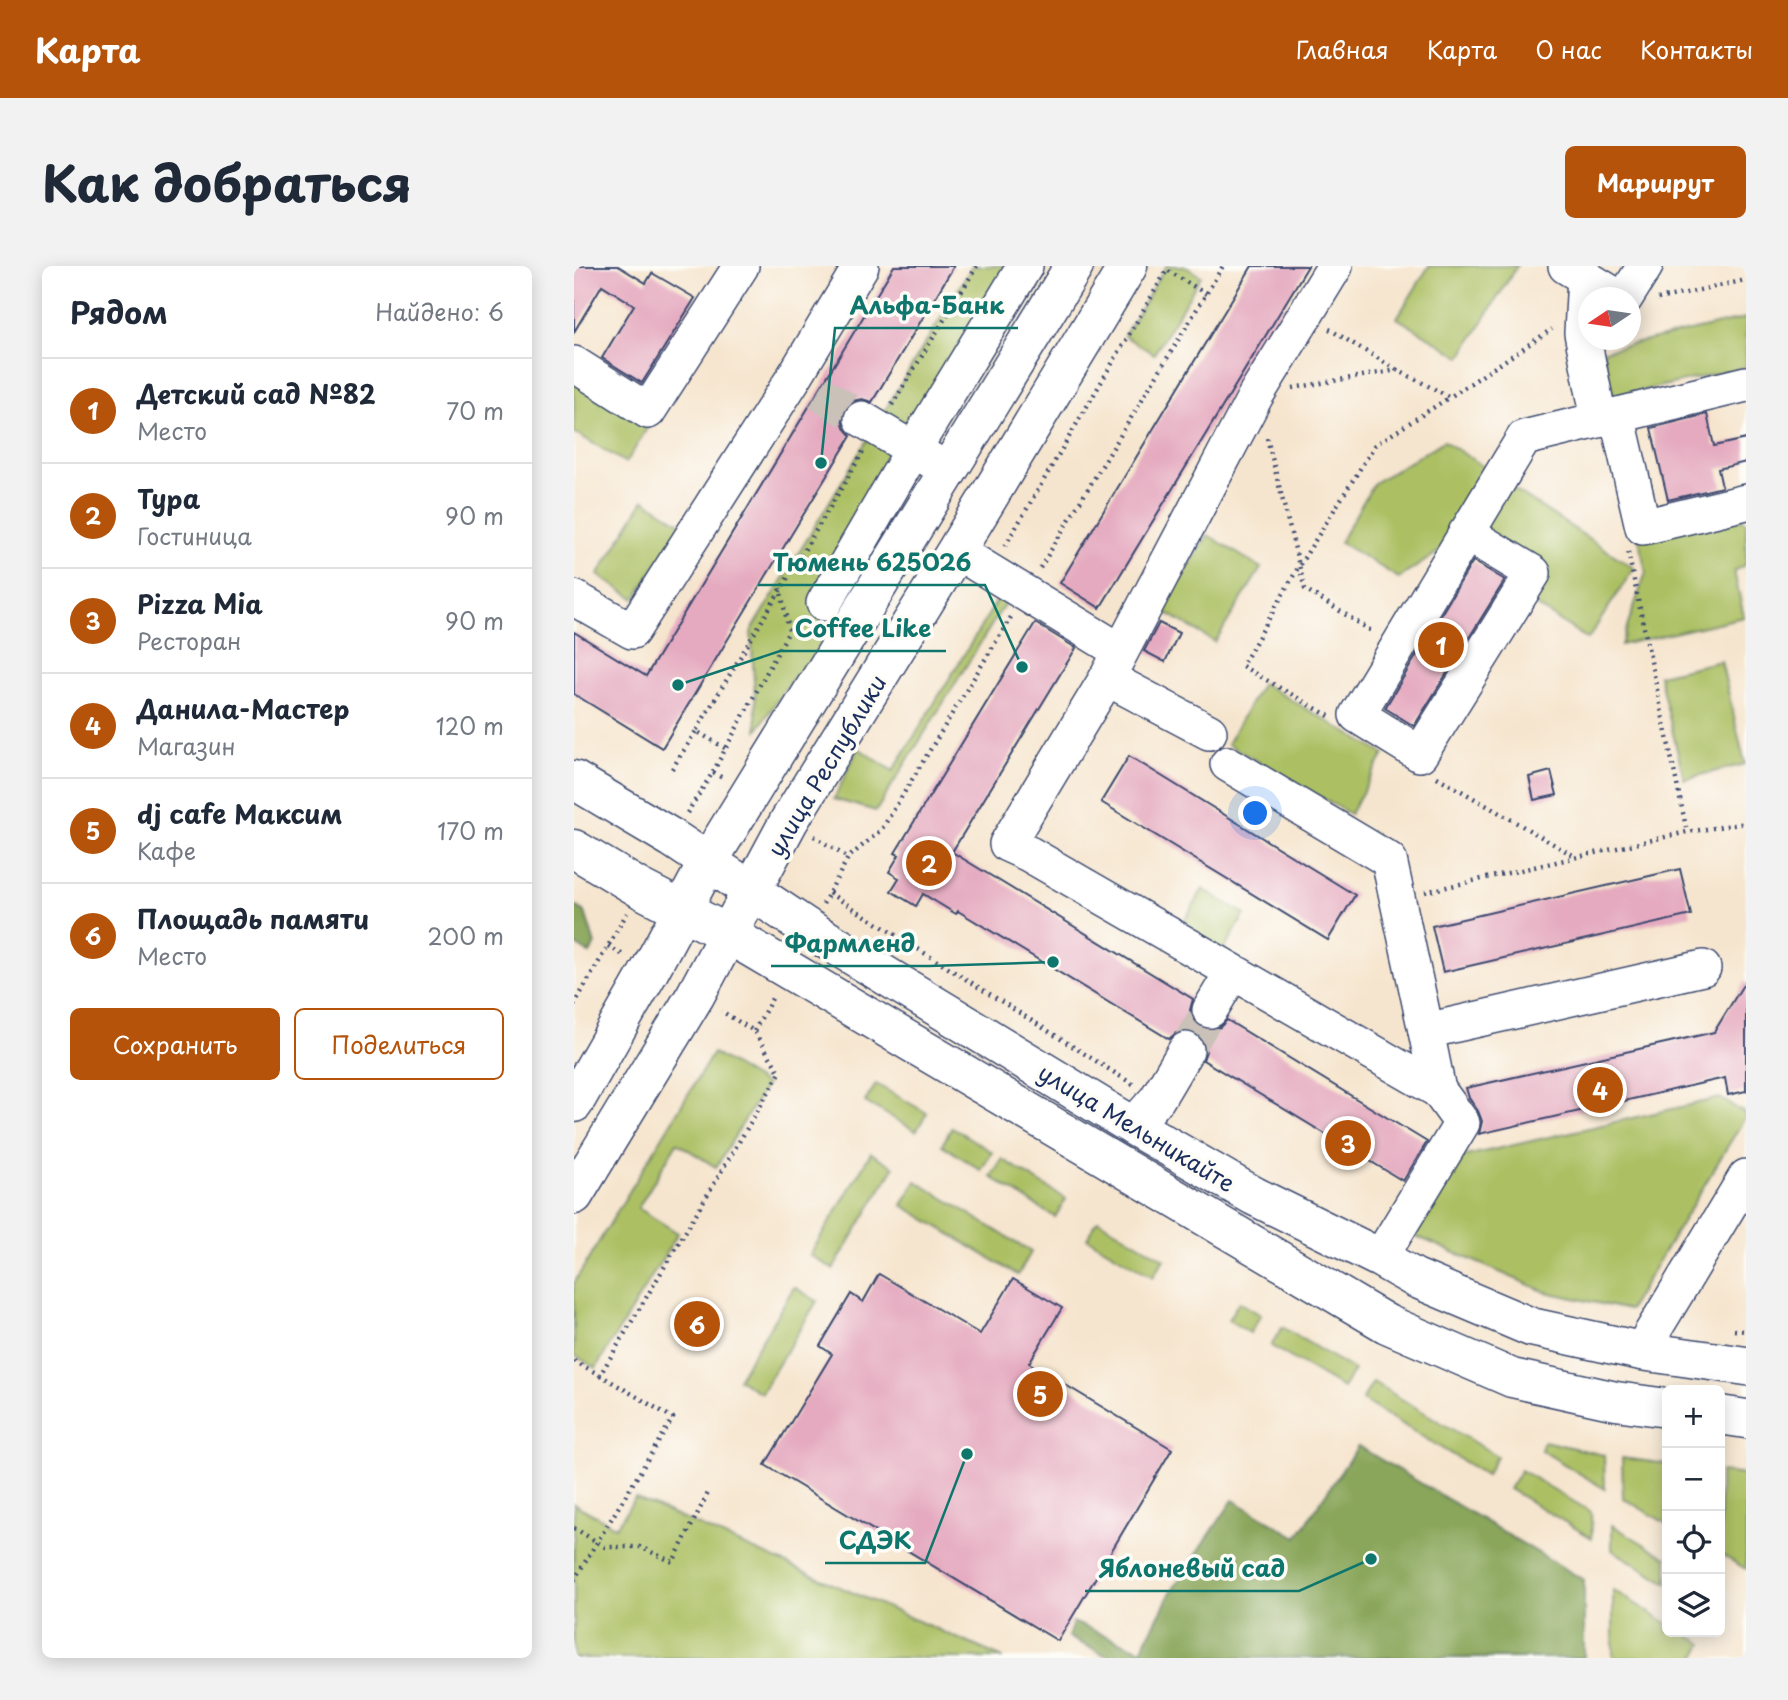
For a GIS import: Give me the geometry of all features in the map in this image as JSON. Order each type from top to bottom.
[{"type":"main road","name":"улица Республики","points":[[574,1103],[708,862],[1074,266]]},
{"type":"main road","name":"улица Республики","points":[[574,1195],[695,996],[789,821],[1128,266]]},
{"type":"main road","name":"улица Мельникайте","points":[[574,780],[672,838],[751,891],[1145,1112],[1254,1196],[1415,1278],[1531,1327],[1641,1351],[1746,1366]]},
{"type":"main road","name":"улица Мельникайте","points":[[574,849],[728,934],[1387,1324],[1512,1378],[1616,1401],[1662,1407]]},
{"type":"main road","points":[[1725,1416],[1746,1419]]},
{"type":"street","points":[[574,364],[648,411],[741,266]]},
{"type":"street","points":[[574,598],[632,631],[805,385],[861,266]]},
{"type":"street","points":[[824,603],[1025,266]]},
{"type":"street","points":[[1335,266],[1256,395],[1113,665],[1007,844],[1438,1090],[1462,1123],[1380,1258]]},
{"type":"street","points":[[1641,290],[1644,266]]},
{"type":"street","points":[[1575,271],[1601,287]]},
{"type":"street","points":[[1575,271],[1578,293]]},
{"type":"street","points":[[1587,350],[1643,527],[1746,502]]},
{"type":"street","points":[[1466,533],[1533,573],[1420,754],[1357,715],[1466,533],[1524,438],[1746,384]]},
{"type":"street","points":[[870,424],[947,471]]},
{"type":"street","points":[[956,551],[990,571],[1113,665],[1209,732]]},
{"type":"street","points":[[1228,764],[1389,860],[1438,1090]]},
{"type":"street","points":[[1426,1031],[1703,968]]},
{"type":"street","points":[[1210,1010],[1232,973]]},
{"type":"street","points":[[1145,1112],[1186,1049]]},
{"type":"street","points":[[1641,1351],[1746,1178]]},
{"type":"path","points":[[672,769],[780,588],[870,424],[977,266]]},
{"type":"path","points":[[990,571],[1167,270],[1206,294]]},
{"type":"path","points":[[1641,298],[1746,280]]},
{"type":"path","points":[[1306,314],[1397,370],[1450,397],[1556,326],[1578,316]]},
{"type":"path","points":[[1397,370],[1256,395],[1305,589],[1397,648]]},
{"type":"path","points":[[1643,527],[1623,532],[1687,832]]},
{"type":"path","points":[[712,772],[789,631],[780,588]]},
{"type":"path","points":[[696,731],[725,748]]},
{"type":"path","points":[[1397,899],[1687,832],[1746,823]]},
{"type":"path","points":[[830,893],[1145,1112]]},
{"type":"path","points":[[574,1005],[608,946]]},
{"type":"path","points":[[600,1375],[780,1073],[754,1031]]},
{"type":"path","points":[[1721,1328],[1746,1331]]},
{"type":"path","points":[[574,1361],[673,1418],[574,1580]]},
{"type":"path","points":[[574,1528],[605,1547],[639,1547],[673,1562],[708,1493]]},
{"type":"green space","points":[[972,266],[1013,266],[817,597],[836,623],[817,655],[790,682],[757,730],[751,632]]},
{"type":"green space","points":[[1166,266],[1184,266],[1201,276],[1154,354],[1124,336]]},
{"type":"green space","points":[[1429,266],[1517,266],[1461,357],[1397,318]]},
{"type":"green space","points":[[1746,318],[1746,367],[1614,397],[1603,351],[1641,350],[1641,342]]},
{"type":"green space","points":[[574,372],[652,420],[626,463],[574,432]]},
{"type":"green space","points":[[1444,441],[1492,472],[1440,551],[1399,578],[1340,542],[1374,483]]},
{"type":"green space","points":[[1507,485],[1634,568],[1588,639],[1523,597],[1481,525]]},
{"type":"green space","points":[[644,500],[682,524],[635,599],[598,575]]},
{"type":"green space","points":[[1742,519],[1746,522],[1746,564],[1734,571],[1744,617],[1621,645],[1646,572],[1638,535]]},
{"type":"green space","points":[[1208,535],[1261,568],[1215,642],[1162,610]]},
{"type":"green space","points":[[1004,589],[1012,592],[876,811],[834,799],[858,748],[893,771]]},
{"type":"green space","points":[[1721,661],[1745,764],[1684,779],[1659,675]]},
{"type":"green space","points":[[1262,683],[1384,754],[1350,814],[1227,744]]},
{"type":"green space","points":[[1203,889],[1245,914],[1222,953],[1180,928]]},
{"type":"green space","points":[[574,905],[585,912],[595,944],[590,954],[574,944]]},
{"type":"green space","points":[[713,1053],[766,1085],[716,1167],[677,1143],[638,1208],[678,1233],[596,1368],[574,1355],[574,1283]]},
{"type":"green space","points":[[876,1084],[927,1113],[916,1131],[865,1102]]},
{"type":"green space","points":[[1720,1098],[1746,1116],[1629,1310],[1546,1292],[1411,1234],[1457,1158]]},
{"type":"green space","points":[[952,1127],[992,1152],[981,1170],[942,1145]]},
{"type":"green space","points":[[871,1153],[894,1167],[833,1269],[810,1255]]},
{"type":"green space","points":[[1002,1159],[1066,1199],[1055,1217],[991,1177]]},
{"type":"green space","points":[[916,1181],[1031,1252],[1018,1275],[902,1205]]},
{"type":"green space","points":[[1098,1220],[1164,1259],[1153,1277],[1087,1238]]},
{"type":"green space","points":[[794,1287],[817,1301],[761,1393],[738,1379]]},
{"type":"green space","points":[[1239,1302],[1261,1315],[1250,1333],[1228,1320]]},
{"type":"green space","points":[[1282,1327],[1354,1370],[1343,1388],[1271,1346]]},
{"type":"green space","points":[[1373,1382],[1497,1456],[1486,1475],[1362,1400]]},
{"type":"green space","points":[[1544,1441],[1604,1455],[1605,1489],[1541,1450]]},
{"type":"green space","points":[[1358,1446],[1584,1580],[1584,1658],[1111,1658],[1068,1637],[1073,1622],[1141,1650],[1171,1592],[1233,1500],[1297,1537]]},
{"type":"green space","points":[[1622,1458],[1662,1463],[1662,1521],[1623,1498]]},
{"type":"green space","points":[[1521,1470],[1591,1512],[1592,1538],[1509,1489]]},
{"type":"green space","points":[[1725,1473],[1746,1475],[1746,1569],[1725,1557]]},
{"type":"green space","points":[[635,1498],[1003,1658],[574,1658],[574,1504],[616,1527]]},
{"type":"green space","points":[[1612,1525],[1662,1555],[1662,1580],[1612,1550]]},
{"type":"green space","points":[[1613,1590],[1662,1620],[1662,1637],[1691,1637],[1703,1644],[1695,1658],[1613,1658]]},
{"type":"building","points":[[574,266],[618,266],[646,283],[652,273],[695,298],[642,383],[602,358],[634,305],[602,285],[574,332]]},
{"type":"building","points":[[894,266],[954,266],[872,402],[862,399],[853,401],[845,408],[842,419],[844,428],[851,436],[662,748],[574,694],[574,632],[646,676]]},
{"type":"building","points":[[1252,266],[1308,266],[1100,608],[1060,583]]},
{"type":"building","points":[[1707,414],[1714,446],[1746,439],[1746,462],[1718,469],[1722,487],[1668,500],[1651,428]]},
{"type":"building","points":[[1473,561],[1505,580],[1414,726],[1385,708]]},
{"type":"building","points":[[1035,623],[1076,648],[952,852],[1193,999],[1190,1010],[1199,1027],[1210,1030],[1220,1027],[1227,1020],[1427,1142],[1403,1181],[1203,1060],[1206,1051],[1204,1041],[1196,1032],[1186,1030],[1169,1039],[958,911],[956,914],[923,894],[916,906],[891,891],[899,878],[889,872],[899,855],[895,853]]},
{"type":"building","points":[[1159,623],[1179,633],[1165,662],[1144,651]]},
{"type":"building","points":[[1129,756],[1355,895],[1328,940],[1101,802]]},
{"type":"building","points":[[1551,771],[1557,795],[1534,800],[1529,777]]},
{"type":"building","points":[[1680,869],[1691,915],[1443,972],[1432,926]]},
{"type":"building","points":[[1746,980],[1746,1091],[1728,1095],[1725,1078],[1479,1134],[1482,1121],[1466,1088],[1714,1032]]},
{"type":"building","points":[[879,1274],[980,1334],[1013,1279],[1062,1308],[1029,1363],[1172,1449],[1058,1641],[765,1465],[832,1354],[820,1346],[851,1294],[863,1302]]},
{"type":"tunnel","points":[[818,392],[862,419]]},
{"type":"tunnel","points":[[1186,1050],[1210,1010]]},
{"type":"place","name":"Альфа-Банк","points":[[821,463]]},
{"type":"place","name":"Детский сад №82","points":[[1441,645]]},
{"type":"place","name":"Тюмень 625026","points":[[1022,667]]},
{"type":"place","name":"Coffee Like","points":[[678,685]]},
{"type":"place","name":"Тура","points":[[929,863]]},
{"type":"place","name":"Фармленд","points":[[1053,962]]},
{"type":"place","name":"Данила-Мастер","points":[[1600,1090]]},
{"type":"place","name":"Pizza Mia","points":[[1348,1143]]},
{"type":"place","name":"Площадь памяти","points":[[697,1324]]},
{"type":"place","name":"dj cafe Максим","points":[[1040,1394]]},
{"type":"place","name":"СДЭК","points":[[967,1454]]},
{"type":"place","name":"Яблоневый сад","points":[[1371,1559]]}]
